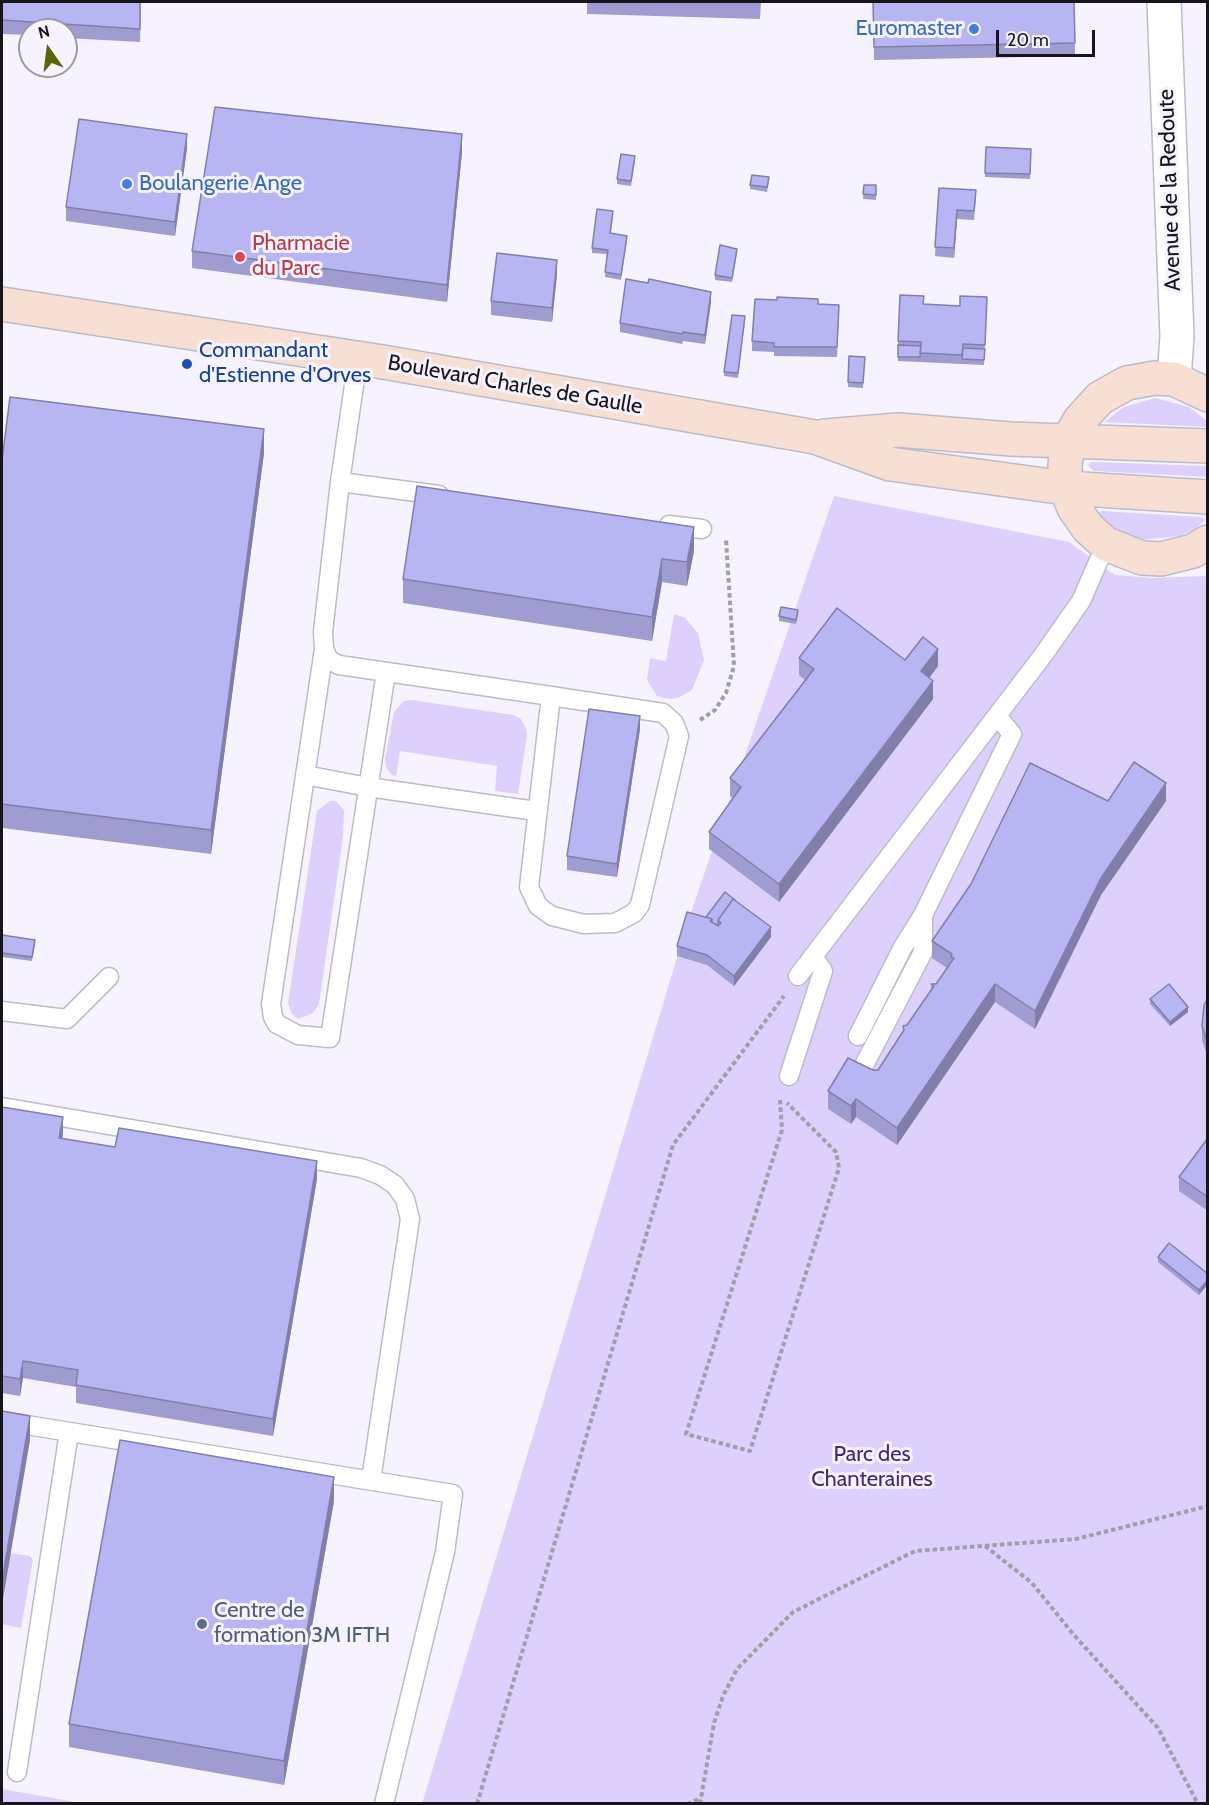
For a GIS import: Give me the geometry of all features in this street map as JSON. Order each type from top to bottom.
[{"type":"main road","name":"Boulevard Charles de Gaulle","points":[[2,304],[358,358],[815,437],[890,464],[1066,488],[1208,497]]},
{"type":"main road","points":[[1208,395],[1174,379],[1155,378],[1126,383],[1100,398],[1080,420],[1068,441],[1066,488],[1074,508],[1088,528],[1106,544],[1132,556],[1161,559],[1193,551],[1208,542]]},
{"type":"main road","name":"Boulevard Charles de Gaulle","points":[[815,437],[898,429],[1068,441],[1208,446]]},
{"type":"street","name":"Avenue de la Redoute","points":[[1164,2],[1177,336],[1174,379]]},
{"type":"lane","points":[[358,358],[340,482],[323,632],[324,649],[271,1004],[273,1017],[277,1024],[298,1035],[330,1038],[386,672]]},
{"type":"lane","points":[[340,482],[457,497]]},
{"type":"lane","points":[[655,523],[702,529]]},
{"type":"lane","points":[[798,976],[997,716],[1081,601],[1106,544]]},
{"type":"lane","points":[[324,649],[329,660],[339,665],[551,696],[663,713],[680,736],[640,905],[625,919],[605,925],[575,923],[552,916],[537,906],[529,887],[551,696]]},
{"type":"lane","points":[[858,1036],[903,947],[923,915],[1012,734],[997,716]]},
{"type":"lane","points":[[305,775],[368,787],[536,811]]},
{"type":"lane","points":[[861,1071],[923,952],[923,915]]},
{"type":"lane","points":[[789,1076],[823,972],[813,956]]},
{"type":"lane","points":[[2,1011],[67,1019],[108,977]]},
{"type":"lane","points":[[2,1107],[361,1168],[380,1175],[395,1185],[405,1199],[410,1219],[371,1480]]},
{"type":"lane","points":[[2,1421],[453,1494],[445,1552],[384,1803]]},
{"type":"lane","points":[[17,1772],[69,1432]]},
{"type":"path","points":[[677,731],[703,719],[715,710],[726,693],[734,666],[726,532],[702,529]]},
{"type":"path","points":[[477,1803],[673,1145],[798,976]]},
{"type":"path","points":[[780,1096],[836,1152],[838,1168],[750,1450],[686,1434],[782,1130],[780,1096]]},
{"type":"path","points":[[687,1803],[701,1801],[714,1723],[723,1696],[737,1669],[794,1612],[915,1551],[1076,1539],[1208,1506]]},
{"type":"path","points":[[984,1545],[1032,1583],[1073,1634],[1158,1728],[1198,1803]]},
{"type":"green space","points":[[1155,398],[1189,407],[1207,421],[1207,427],[1104,422],[1124,407]]},
{"type":"green space","points":[[1092,462],[1207,466],[1207,477],[1094,471],[1088,465]]},
{"type":"green space","name":"Parc des Chanteraines","points":[[834,496],[1069,542],[1115,575],[1152,578],[1207,576],[1207,1803],[422,1804],[688,921]]},
{"type":"green space","points":[[1102,511],[1201,517],[1205,520],[1195,529],[1180,536],[1140,540],[1114,530],[1099,517],[1097,513]]},
{"type":"green space","points":[[674,614],[685,618],[698,633],[704,660],[692,690],[678,698],[668,699],[657,696],[647,680],[650,658],[666,661]]},
{"type":"green space","points":[[412,700],[513,715],[520,718],[527,735],[518,794],[495,791],[497,766],[400,751],[396,776],[392,775],[386,767],[385,759],[394,712],[404,701]]},
{"type":"green space","points":[[330,801],[336,801],[344,810],[343,837],[319,1004],[313,1013],[298,1019],[292,1014],[288,1003],[317,811]]},
{"type":"green space","points":[[10,1553],[30,1556],[33,1560],[21,1628],[2,1624],[2,1604]]},
{"type":"green space","points":[[2,1789],[81,1803],[2,1803]]},
{"type":"building","points":[[2,2],[140,2],[140,29],[78,25],[78,18],[2,20]]},
{"type":"building","name":"Euromaster","points":[[873,2],[1074,2],[1075,43],[874,47]]},
{"type":"building","points":[[215,107],[462,134],[447,285],[192,251]]},
{"type":"building","name":"Boulangerie Ange","points":[[79,119],[187,134],[175,222],[66,207]]},
{"type":"building","points":[[986,147],[1031,149],[1030,174],[985,173]]},
{"type":"building","points":[[621,154],[635,156],[631,181],[617,179]]},
{"type":"building","points":[[752,175],[769,177],[767,187],[750,185]]},
{"type":"building","points":[[864,185],[876,185],[876,195],[863,194]]},
{"type":"building","points":[[939,188],[976,190],[974,211],[957,210],[954,248],[935,247]]},
{"type":"building","points":[[597,209],[613,211],[610,233],[627,236],[621,275],[605,272],[608,250],[592,248]]},
{"type":"building","points":[[720,245],[737,249],[732,278],[715,275]]},
{"type":"building","points":[[497,253],[557,260],[552,308],[491,301]]},
{"type":"building","points":[[626,279],[648,283],[649,279],[711,292],[705,335],[683,332],[682,334],[620,323]]},
{"type":"building","points":[[900,295],[924,296],[923,304],[960,306],[960,296],[987,297],[985,345],[963,344],[962,355],[920,353],[921,342],[898,341]]},
{"type":"building","points":[[777,297],[818,299],[818,304],[839,305],[837,347],[774,347],[774,343],[752,341],[755,299],[777,300]]},
{"type":"building","points":[[732,315],[745,316],[738,373],[724,372]]},
{"type":"building","points":[[898,345],[921,346],[920,357],[898,357]]},
{"type":"building","points":[[963,348],[985,349],[984,360],[962,359]]},
{"type":"building","points":[[849,356],[865,357],[863,383],[848,382]]},
{"type":"building","points":[[10,397],[264,429],[211,830],[2,804],[2,460]]},
{"type":"building","points":[[417,486],[694,527],[687,562],[662,559],[652,617],[403,579]]},
{"type":"building","points":[[781,607],[798,610],[796,620],[779,616]]},
{"type":"building","points":[[837,608],[905,660],[923,637],[938,649],[921,671],[933,681],[779,884],[709,832],[741,787],[730,778],[814,669],[799,658]]},
{"type":"building","points":[[589,709],[640,716],[617,864],[567,856]]},
{"type":"building","points":[[1134,762],[1166,783],[1101,878],[1035,1011],[995,984],[897,1128],[856,1099],[851,1106],[828,1091],[848,1058],[873,1070],[878,1070],[904,1030],[903,1026],[907,1025],[934,986],[931,984],[936,984],[954,958],[951,957],[952,954],[932,941],[971,884],[1030,763],[1108,801]]},
{"type":"building","points":[[725,892],[735,900],[733,899],[718,920],[718,926],[712,922],[712,919],[706,917]]},
{"type":"building","points":[[733,899],[771,927],[734,976],[707,955],[677,946],[687,912],[712,919],[710,921],[718,926],[721,923],[718,920]]},
{"type":"building","points":[[2,935],[35,940],[32,957],[2,953]]},
{"type":"building","points":[[1169,984],[1188,1007],[1170,1022],[1150,999]]},
{"type":"building","points":[[1208,998],[1208,1044],[1202,1026],[1204,1005]]},
{"type":"building","points":[[2,1107],[63,1117],[59,1138],[115,1147],[119,1128],[317,1161],[273,1419],[76,1385],[78,1370],[23,1361],[20,1379],[2,1376]]},
{"type":"building","points":[[1208,1138],[1208,1197],[1179,1177]]},
{"type":"building","points":[[1169,1243],[1208,1274],[1208,1280],[1199,1290],[1158,1257]]},
{"type":"building","points":[[2,1411],[30,1416],[2,1581]]},
{"type":"building","name":"Centre de formation 3M IFTH","points":[[120,1440],[334,1477],[284,1761],[69,1724]]},
{"type":"place","name":"Euromaster","points":[[974,29]]},
{"type":"place","name":"Boulangerie Ange","points":[[127,184]]},
{"type":"place","name":"Pharmacie du Parc","points":[[240,257]]},
{"type":"place","name":"Commandant d'Estienne d'Orves","points":[[187,364]]},
{"type":"place","name":"Centre de formation 3M IFTH","points":[[202,1624]]}]
